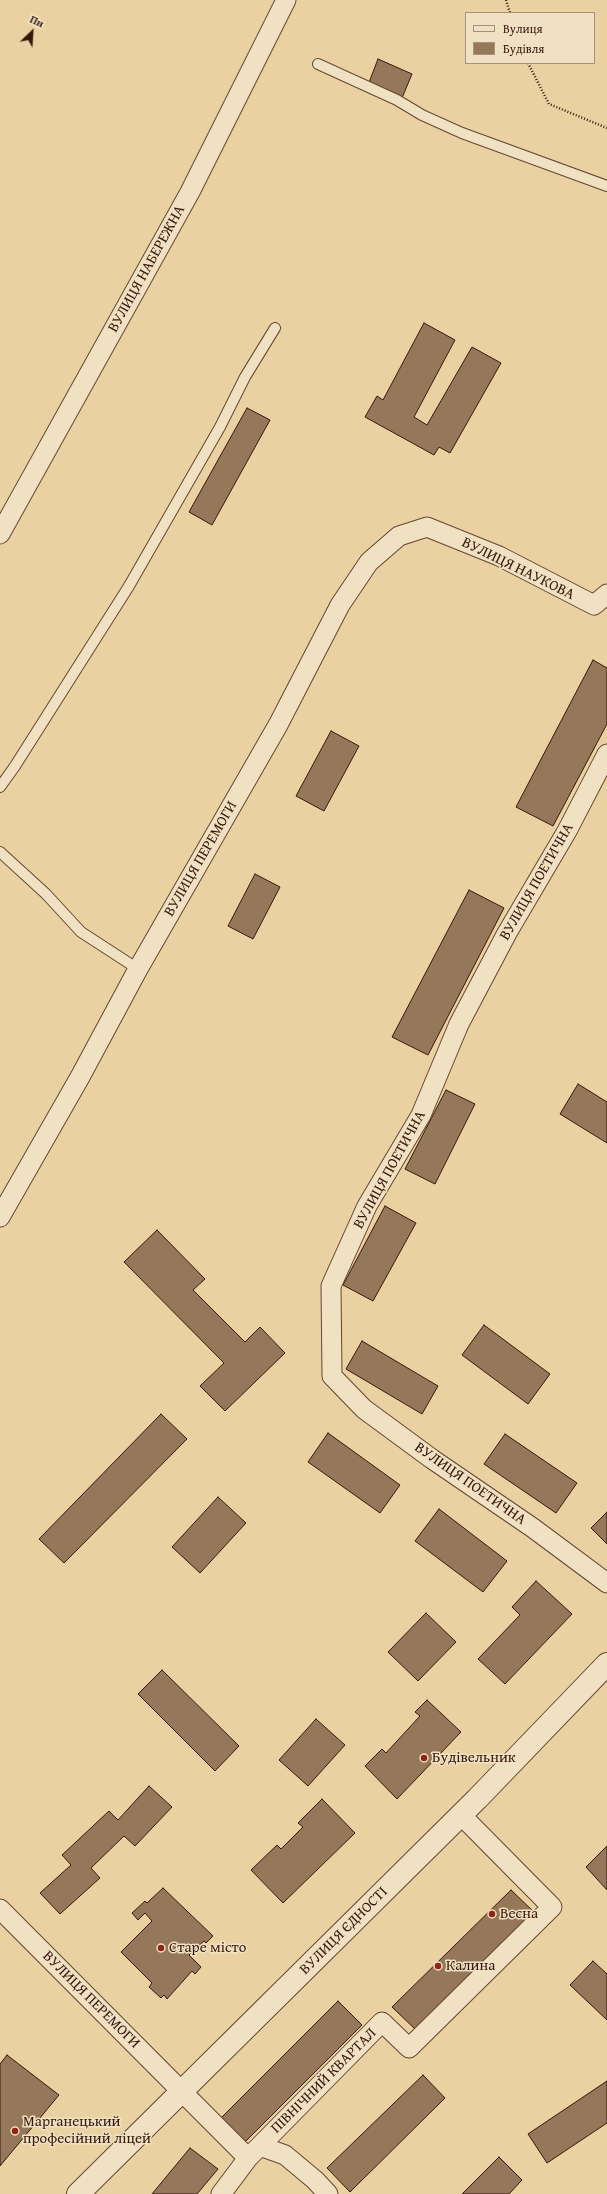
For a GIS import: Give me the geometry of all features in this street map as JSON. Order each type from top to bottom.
[{"type":"street","name":"ВУЛИЦЯ НАБЕРЕЖНА","points":[[0,534],[190,192],[286,0]]},
{"type":"street","name":"ВУЛИЦЯ НАУКОВА","points":[[426,527],[499,556],[594,605],[607,594]]},
{"type":"street","name":"ВУЛИЦЯ ПЕРЕМОГИ","points":[[1,1212],[80,1077],[138,969],[278,725],[340,605],[369,562],[399,536],[426,527]]},
{"type":"street","name":"ВУЛИЦЯ ПОЕТИЧНА","points":[[607,754],[567,831],[507,933],[463,1016],[421,1115],[367,1206],[331,1286],[332,1376],[364,1409],[432,1459],[533,1528],[607,1583]]},
{"type":"street","name":"ВУЛИЦЯ ЄДНОСТІ","points":[[78,2194],[461,1816],[607,1664]]},
{"type":"street","name":"ПІВНІЧНИЙ КВАРТАЛ","points":[[221,2194],[254,2152],[382,2022],[409,2048],[552,1907],[461,1816]]},
{"type":"street","name":"ВУЛИЦЯ ПЕРЕМОГИ","points":[[3,1917],[183,2090]]},
{"type":"street","name":"ПІВНІЧНИЙ КВАРТАЛ","points":[[183,2090],[254,2152],[285,2155],[315,2180],[328,2194]]},
{"type":"lane","points":[[318,64],[397,100],[422,115],[462,133],[607,186]]},
{"type":"lane","points":[[0,787],[15,766],[129,586],[220,427],[245,377],[275,328]]},
{"type":"lane","points":[[0,852],[46,894],[81,932],[138,969]]},
{"type":"path","points":[[506,0],[510,12]]},
{"type":"path","points":[[529,64],[549,104],[607,128]]},
{"type":"building","points":[[378,59],[412,74],[402,98],[368,85]]},
{"type":"building","points":[[424,323],[455,340],[414,417],[427,425],[472,347],[501,363],[450,453],[439,447],[434,455],[365,417],[377,396],[383,400]]},
{"type":"building","points":[[247,408],[270,420],[212,525],[189,512]]},
{"type":"building","points":[[593,660],[607,668],[607,724],[553,826],[516,807]]},
{"type":"building","points":[[331,731],[359,746],[324,811],[296,796]]},
{"type":"building","points":[[255,874],[280,887],[253,939],[228,926]]},
{"type":"building","points":[[469,890],[504,908],[428,1055],[392,1037]]},
{"type":"building","points":[[578,1084],[607,1102],[607,1143],[560,1114]]},
{"type":"building","points":[[446,1090],[475,1104],[435,1184],[405,1169]]},
{"type":"building","points":[[385,1206],[416,1223],[373,1301],[343,1285]]},
{"type":"building","points":[[157,1230],[205,1279],[193,1290],[245,1342],[260,1327],[285,1353],[225,1411],[200,1386],[224,1363],[124,1262]]},
{"type":"building","points":[[484,1325],[550,1374],[528,1404],[462,1355]]},
{"type":"building","points":[[362,1341],[438,1386],[422,1414],[346,1369]]},
{"type":"building","points":[[161,1414],[187,1439],[64,1563],[39,1539]]},
{"type":"building","points":[[328,1433],[400,1485],[380,1513],[308,1462]]},
{"type":"building","points":[[505,1434],[577,1483],[556,1513],[484,1464]]},
{"type":"building","points":[[218,1497],[246,1523],[200,1573],[172,1547]]},
{"type":"building","points":[[439,1509],[507,1561],[483,1592],[415,1541]]},
{"type":"building","points":[[607,1512],[607,1544],[591,1528]]},
{"type":"building","points":[[536,1581],[572,1614],[505,1684],[478,1659],[520,1615],[512,1607]]},
{"type":"building","points":[[426,1613],[456,1642],[418,1681],[388,1652]]},
{"type":"building","points":[[162,1670],[239,1746],[215,1771],[138,1694]]},
{"type":"building","points":[[427,1700],[461,1732],[397,1799],[365,1766],[382,1749],[386,1753],[420,1716],[415,1712]]},
{"type":"building","points":[[316,1719],[345,1745],[308,1786],[279,1760]]},
{"type":"building","points":[[149,1786],[172,1807],[135,1846],[124,1836],[91,1868],[100,1878],[60,1914],[40,1893],[71,1865],[62,1855],[109,1811],[118,1820]]},
{"type":"building","points":[[322,1799],[355,1833],[283,1903],[251,1870],[277,1845],[281,1849],[303,1827],[298,1823]]},
{"type":"building","points":[[607,1846],[607,1890],[586,1867]]},
{"type":"building","name":"Старе місто","points":[[163,1888],[213,1936],[206,1943],[204,1941],[189,1955],[201,1967],[195,1974],[192,1971],[167,1999],[164,1995],[161,1998],[149,1987],[152,1983],[121,1952],[152,1921],[145,1913],[138,1920],[132,1913],[145,1901],[147,1903]]},
{"type":"building","points":[[511,1890],[534,1912],[416,2030],[392,2007]]},
{"type":"building","points":[[593,1961],[607,1974],[607,2020],[570,1985]]},
{"type":"building","points":[[338,2001],[362,2025],[241,2146],[217,2122]]},
{"type":"building","name":"Марганецький професійний ліцей","points":[[7,2055],[59,2095],[0,2166],[0,2064]]},
{"type":"building","points":[[423,2075],[445,2098],[350,2192],[327,2168]]},
{"type":"building","points":[[607,2081],[607,2123],[547,2163],[528,2134]]},
{"type":"building","points":[[190,2148],[218,2169],[197,2194],[152,2194]]},
{"type":"building","points":[[499,2157],[522,2180],[509,2194],[462,2194]]},
{"type":"place","name":"Будівельник","points":[[424,1758]]},
{"type":"place","name":"Весна","points":[[492,1914]]},
{"type":"place","name":"Старе місто","points":[[161,1948]]},
{"type":"place","name":"Калина","points":[[438,1966]]},
{"type":"place","name":"Марганецький професійний ліцей","points":[[15,2131]]}]
